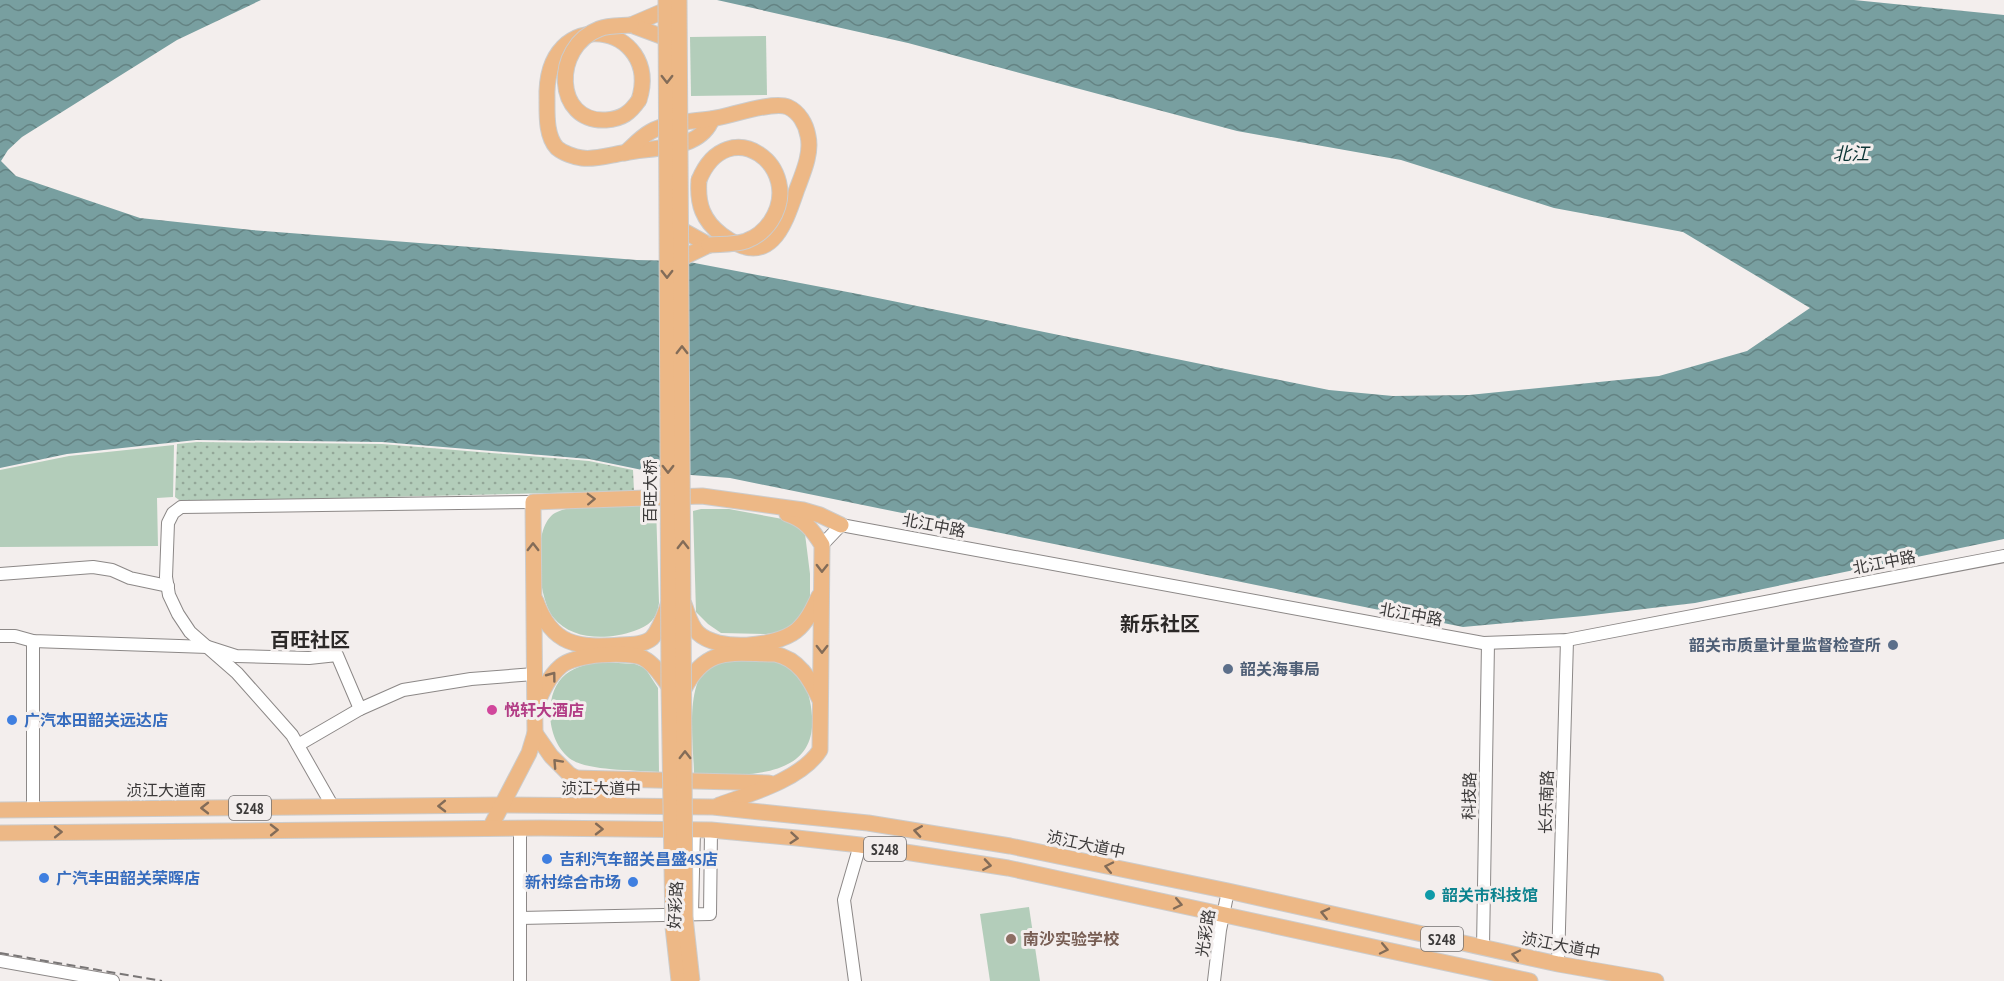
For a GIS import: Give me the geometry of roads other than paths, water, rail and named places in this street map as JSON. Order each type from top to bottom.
[{"type":"main road","name":"百旺大桥","points":[[679,0],[682,258],[676,604],[669,686],[673,927],[679,981]]},
{"type":"main road","name":"百旺大桥","points":[[666,5],[676,604],[684,689],[686,917],[692,981]]},
{"type":"main road","points":[[666,5],[631,25],[600,28],[582,38],[568,58],[565,72],[566,85],[575,109],[591,119],[614,120],[631,112],[639,100],[643,86],[643,69],[637,53],[621,35],[604,24],[586,23],[571,28],[561,38],[552,55],[547,89],[547,109],[552,140],[562,152],[582,158],[625,153],[651,132],[681,122],[712,119],[772,106],[788,107],[798,114],[806,126],[809,138],[806,162],[785,224],[771,243],[762,248],[754,249],[735,243],[727,239],[708,223],[699,205],[699,180],[704,168],[717,154],[725,149],[742,147],[760,154],[775,171],[779,198],[773,218],[761,233],[749,240],[735,244],[709,245],[682,258]]},
{"type":"main road","points":[[631,25],[666,38]]},
{"type":"main road","points":[[682,230],[709,245]]},
{"type":"main road","points":[[490,828],[529,753],[535,733],[532,502],[702,496],[812,513],[841,525]]},
{"type":"main road","points":[[713,807],[776,783],[799,771],[820,750],[822,545],[805,522],[765,506]]},
{"type":"main road","points":[[534,708],[544,688],[561,666],[581,652],[647,641],[676,604],[696,632],[708,640],[725,645],[770,643],[781,640],[797,630],[812,612],[822,591]]},
{"type":"main road","points":[[533,593],[541,615],[553,633],[581,652],[639,656],[651,663],[669,686]]},
{"type":"main road","points":[[684,689],[702,662],[713,657],[725,654],[775,654],[782,655],[802,669],[821,702]]},
{"type":"main road","points":[[535,733],[550,756],[574,778],[623,806]]},
{"type":"main road","points":[[574,778],[776,783]]},
{"type":"main road","name":"浈江大道中","points":[[501,805],[713,807],[868,823],[1010,846],[1228,891],[1558,964],[1656,981]]},
{"type":"main road","name":"浈江大道南","points":[[0,810],[501,805]]},
{"type":"main road","points":[[541,805],[541,828]]},
{"type":"main road","points":[[332,829],[333,807]]},
{"type":"main road","name":"S248","points":[[0,833],[490,828],[711,830],[860,844],[1008,868],[1224,914],[1494,977],[1530,981]]},
{"type":"street","points":[[333,807],[292,735],[244,681],[190,632],[178,614],[169,595],[168,586],[168,523],[173,513],[181,507],[532,502]]},
{"type":"street","points":[[822,545],[841,525]]},
{"type":"street","name":"北江中路","points":[[841,525],[1361,622],[1488,643],[1567,640],[2004,556]]},
{"type":"street","points":[[0,574],[93,567],[168,586]]},
{"type":"street","points":[[0,636],[15,636],[33,641],[208,647],[236,656],[309,658],[337,655],[360,709]]},
{"type":"street","name":"长乐南路","points":[[1558,964],[1567,640]]},
{"type":"street","points":[[33,641],[33,809]]},
{"type":"street","name":"科技路","points":[[1483,948],[1488,643]]},
{"type":"street","points":[[298,745],[360,709],[403,690],[471,678],[534,674]]},
{"type":"street","points":[[520,828],[520,981]]},
{"type":"street","name":"好彩路","points":[[684,981],[692,915],[694,830]]},
{"type":"street","points":[[520,918],[710,914],[711,830]]},
{"type":"street","points":[[855,981],[844,900],[860,844]]},
{"type":"street","name":"光彩路","points":[[1214,981],[1220,930],[1228,891]]},
{"type":"street","points":[[0,961],[112,981]]},
{"type":"water","name":"北江","points":[[0,0],[261,0],[177,40],[22,137],[8,150],[1,161],[16,176],[140,218],[252,230],[637,260],[684,261],[1329,390],[1393,396],[1469,395],[1659,376],[1747,351],[1810,308],[1683,232],[1554,208],[1401,160],[1237,131],[908,43],[717,0],[1854,0],[2004,15],[2004,539],[1695,603],[1463,627],[730,478],[652,472],[589,459],[382,442],[196,440],[67,454],[0,468]]},
{"type":"railway","points":[[0,953],[162,981]]},
{"type":"place","name":"韶关市质量计量监督检查所","points":[[1893,645]]},
{"type":"place","name":"韶关海事局","points":[[1228,669]]},
{"type":"place","name":"悦轩大酒店","points":[[492,710]]},
{"type":"place","name":"广汽本田韶关远达店","points":[[12,720]]},
{"type":"place","name":"吉利汽车韶关昌盛4S店","points":[[547,859]]},
{"type":"place","name":"广汽丰田韶关荣晖店","points":[[44,878]]},
{"type":"place","name":"新村综合市场","points":[[633,882]]},
{"type":"place","name":"韶关市科技馆","points":[[1430,895]]},
{"type":"place","name":"南沙实验学校","points":[[1011,939]]},
{"type":"district","name":"新乐社区","points":[[1160,624]]},
{"type":"district","name":"百旺社区","points":[[310,640]]}]
